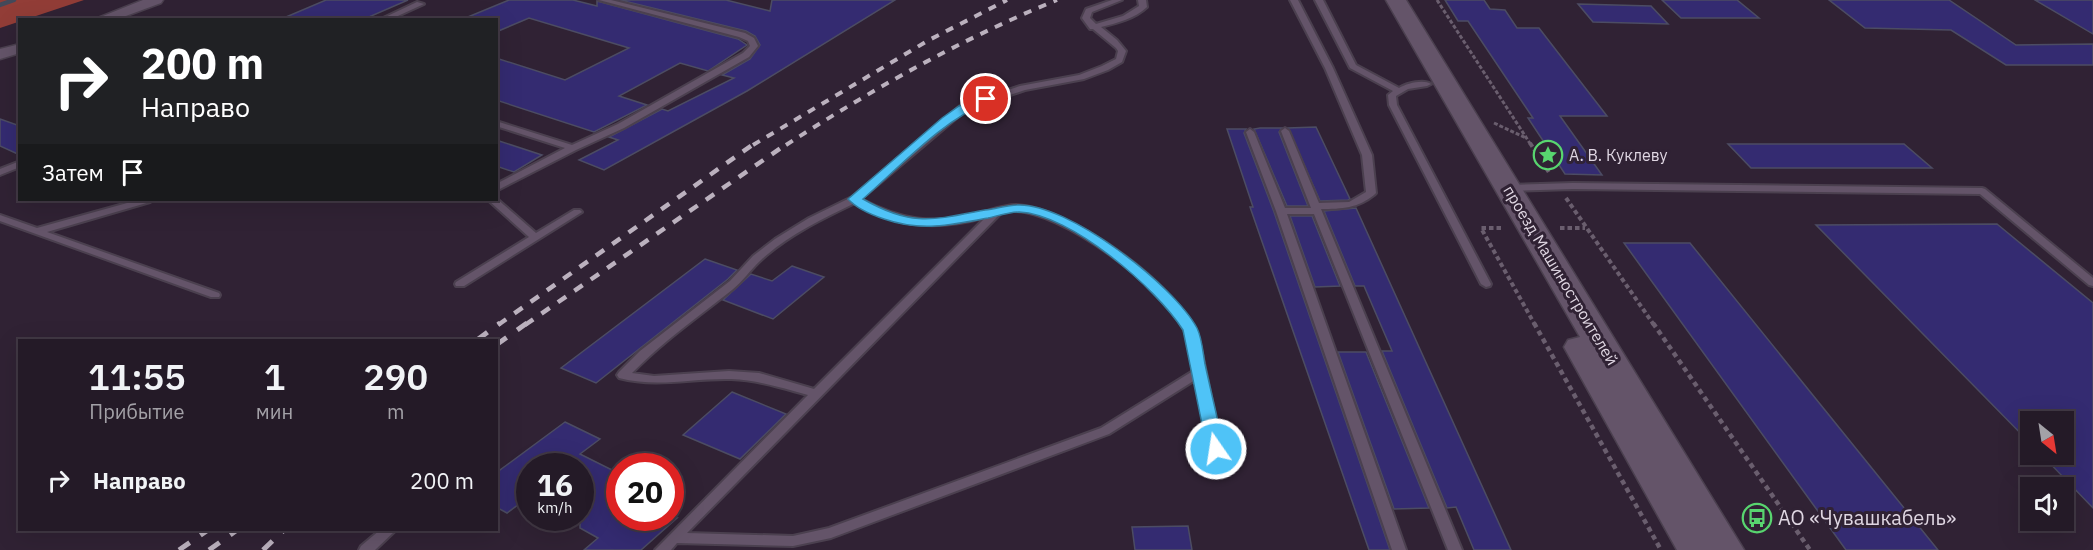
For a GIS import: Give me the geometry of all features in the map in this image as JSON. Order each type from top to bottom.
[{"type":"main road","name":"проезд Машиностроителей","points":[[1379,0],[1436,84],[1498,188],[1724,550]]},
{"type":"main road","name":"проезд Машиностроителей","points":[[1396,0],[1436,84]]},
{"type":"main road","name":"проезд Машиностроителей","points":[[1498,188],[1697,550]]},
{"type":"street","points":[[106,18],[156,0]]},
{"type":"street","points":[[0,54],[18,49]]},
{"type":"lane","points":[[498,187],[632,120],[746,55],[754,46],[751,40],[742,35],[603,0]]},
{"type":"lane","points":[[818,394],[759,377],[729,375],[654,380],[623,375],[644,354],[734,284],[757,258],[812,220],[855,199],[963,108],[1023,88],[1081,76],[1105,68],[1119,60],[1122,51],[1116,42],[1094,27],[1086,18],[1089,11],[1118,0]]},
{"type":"lane","points":[[1094,27],[1116,22],[1137,12],[1143,6],[1142,0]]},
{"type":"lane","points":[[1281,211],[1351,205],[1361,202],[1371,193],[1367,155],[1329,68],[1293,0]]},
{"type":"lane","points":[[1319,0],[1353,66],[1397,90],[1436,84]]},
{"type":"lane","points":[[387,18],[420,4]]},
{"type":"lane","points":[[1397,90],[1392,96],[1393,105],[1486,284]]},
{"type":"lane","points":[[498,124],[573,148]]},
{"type":"lane","points":[[1285,131],[1455,550]]},
{"type":"lane","points":[[1250,132],[1281,211],[1399,550]]},
{"type":"lane","points":[[0,172],[18,165]]},
{"type":"lane","points":[[1498,188],[1558,186],[1982,191],[2093,283]]},
{"type":"lane","points":[[855,199],[880,214],[905,222],[932,224],[1018,208],[1046,213],[1090,236],[1138,272],[1179,313],[1191,330],[1216,449]]},
{"type":"lane","points":[[38,231],[143,201]]},
{"type":"lane","points":[[495,201],[534,236]]},
{"type":"lane","points":[[460,284],[534,236],[577,212]]},
{"type":"lane","points":[[662,550],[997,212]]},
{"type":"lane","points":[[0,218],[215,295]]},
{"type":"lane","points":[[674,538],[793,541],[831,533],[1105,431],[1199,372]]},
{"type":"lane","points":[[366,550],[388,531]]},
{"type":"path","points":[[1437,0],[1586,228],[1810,550]]},
{"type":"path","points":[[1502,228],[1481,228],[1661,550]]},
{"type":"path","points":[[1560,228],[1586,228]]},
{"type":"shaded area","points":[[0,0],[84,0],[30,18],[18,18],[18,22],[0,28]]},
{"type":"building","points":[[326,0],[408,0],[367,18],[284,18]]},
{"type":"building","points":[[509,0],[573,0],[597,6],[597,1],[738,39],[747,45],[708,71],[680,63],[619,96],[647,105],[594,132],[498,101],[498,59],[565,80],[629,48],[529,18],[498,31],[498,18],[465,18]]},
{"type":"building","points":[[620,0],[726,0],[770,11],[772,0],[895,0],[747,91],[604,170],[579,160],[618,140],[609,137],[662,109],[668,111],[734,78],[722,75],[750,59],[760,45],[755,36],[746,31]]},
{"type":"building","points":[[1445,0],[1484,0],[1490,9],[1505,10],[1517,28],[1539,28],[1607,116],[1560,116],[1602,175],[1565,174],[1528,118],[1533,118],[1468,21],[1458,21]]},
{"type":"building","points":[[1662,0],[1737,0],[1759,18],[1681,18]]},
{"type":"building","points":[[1829,0],[1949,0],[2016,45],[2093,44],[2093,65],[2006,65],[1951,30],[1865,28]]},
{"type":"building","points":[[2035,0],[2093,0],[2093,34]]},
{"type":"building","points":[[1578,4],[1651,6],[1668,24],[1593,22]]},
{"type":"building","points":[[0,119],[18,125],[18,154],[0,146]]},
{"type":"building","points":[[1316,127],[1350,199],[1348,200],[1320,201],[1288,128]]},
{"type":"building","points":[[1282,128],[1279,132],[1308,206],[1287,206],[1254,129]]},
{"type":"building","points":[[1227,129],[1246,129],[1244,133],[1274,212],[1390,550],[1369,550],[1250,207],[1253,207]]},
{"type":"building","points":[[498,141],[542,155],[514,172],[498,167]]},
{"type":"building","points":[[1728,144],[1904,144],[1932,168],[1751,168]]},
{"type":"building","points":[[1356,208],[1511,550],[1474,550],[1456,507],[1447,508],[1382,351],[1392,351],[1364,286],[1355,286],[1324,211]]},
{"type":"building","points":[[1290,216],[1312,216],[1340,286],[1315,287]]},
{"type":"building","points":[[1997,224],[2093,303],[2093,508],[2074,488],[2074,477],[2063,477],[2052,465],[2074,465],[2074,411],[2020,411],[2020,433],[1816,225]]},
{"type":"building","points":[[1624,243],[1690,243],[1938,550],[1846,550]]},
{"type":"building","points":[[705,259],[737,270],[596,383],[561,368]]},
{"type":"building","points":[[792,266],[824,277],[773,319],[723,300],[751,274],[772,281]]},
{"type":"building","points":[[1338,352],[1366,352],[1429,508],[1394,509]]},
{"type":"building","points":[[732,392],[786,414],[740,459],[683,435]]},
{"type":"building","points":[[565,422],[600,439],[581,453],[523,453]]},
{"type":"building","points":[[516,458],[516,506],[507,513],[498,508],[498,472]]},
{"type":"building","points":[[594,461],[606,467],[606,531],[662,531],[641,550],[584,550],[598,538],[585,531],[594,531]]},
{"type":"building","points":[[1188,526],[1192,550],[1135,550],[1132,527]]},
{"type":"waterway","points":[[0,5],[14,0]]},
{"type":"railway","points":[[753,145],[929,40],[1007,0]]},
{"type":"railway","points":[[786,145],[918,66],[986,31],[1057,0]]},
{"type":"railway","points":[[498,325],[755,143]]},
{"type":"railway","points":[[525,325],[788,143]]},
{"type":"railway","points":[[478,339],[500,323]]},
{"type":"railway","points":[[498,344],[527,323]]},
{"type":"railway","points":[[179,550],[207,531]]},
{"type":"railway","points":[[209,550],[236,531]]},
{"type":"railway","points":[[263,550],[283,531]]},
{"type":"place","name":"А. В. Куклеву","points":[[1548,155]]},
{"type":"place","name":"АО «Чувашкабель»","points":[[1757,518]]},
{"type":"route","points":[[986,99],[963,108],[855,199],[880,214],[905,222],[932,224],[966,220],[1018,208],[1046,213],[1090,236],[1138,272],[1179,313],[1191,330],[1216,449]]}]
